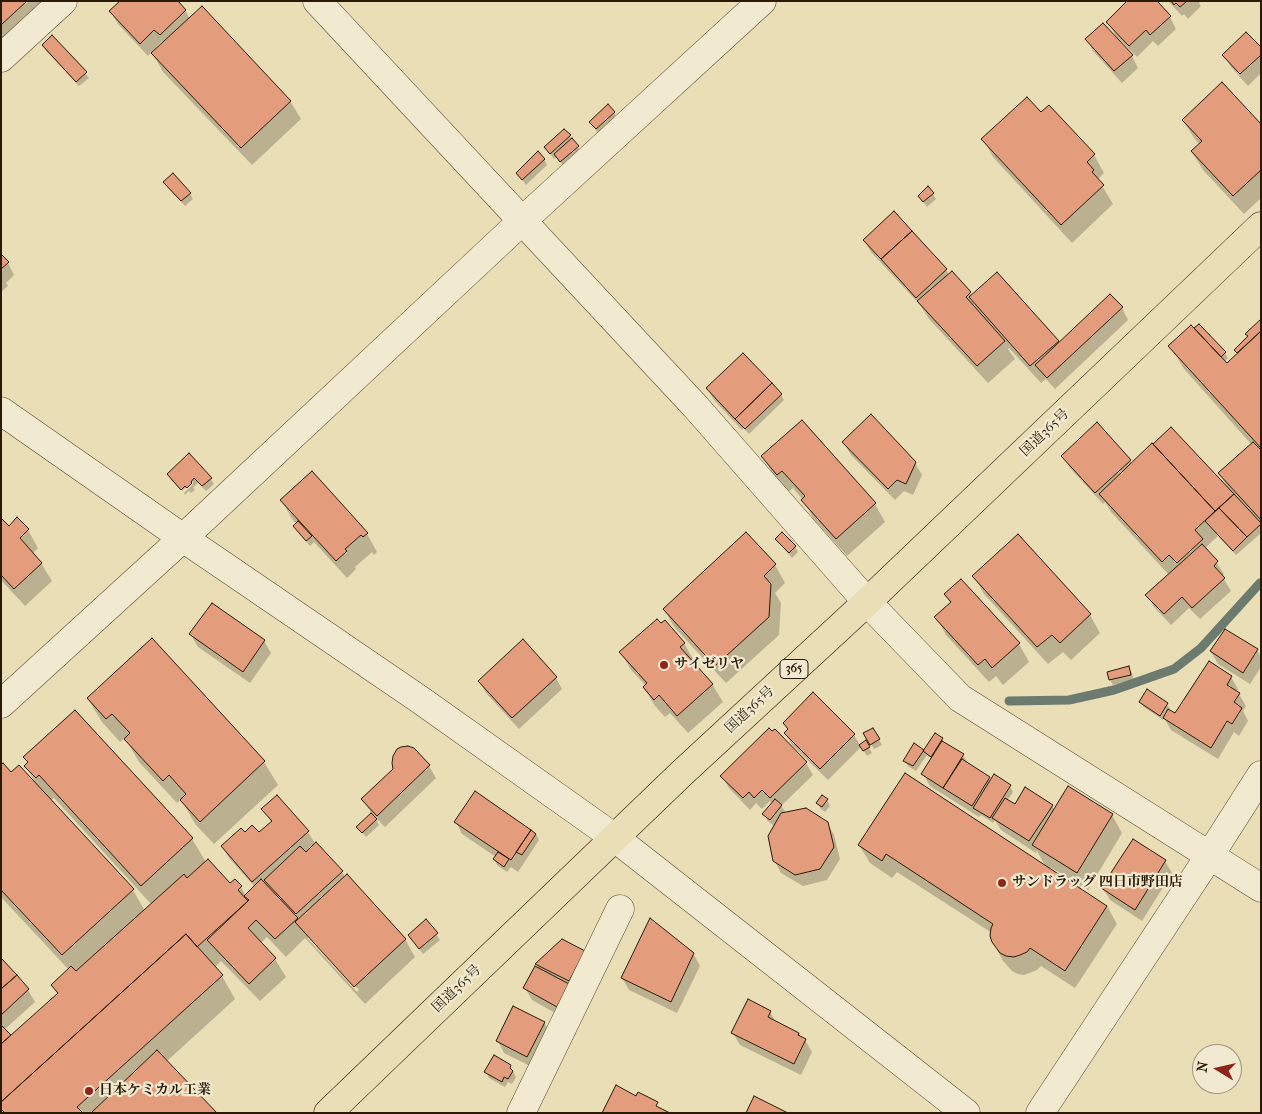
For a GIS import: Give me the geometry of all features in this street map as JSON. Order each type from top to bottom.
[{"type":"highway","name":"国道365号","points":[[328,1113],[682,773],[867,602],[1261,226]]},
{"type":"street","points":[[1,58],[63,1]]},
{"type":"street","points":[[317,1],[695,406],[867,602],[960,698],[1261,888]]},
{"type":"street","points":[[1,704],[183,538],[522,221],[762,1]]},
{"type":"street","points":[[1,411],[183,538],[419,698],[616,838],[966,1113]]},
{"type":"street","points":[[1040,1113],[1261,775]]},
{"type":"street","points":[[521,1113],[620,909]]},
{"type":"building","points":[[1,1],[27,1],[1,25]]},
{"type":"building","points":[[120,1],[178,1],[186,10],[160,35],[154,30],[140,44],[109,11]]},
{"type":"building","points":[[1127,1],[1157,1],[1171,16],[1150,35],[1146,30],[1129,46],[1106,22]]},
{"type":"building","points":[[1171,1],[1187,1],[1180,7],[1176,3],[1174,5]]},
{"type":"building","points":[[202,6],[291,101],[241,148],[151,53]]},
{"type":"building","points":[[1103,23],[1133,55],[1114,71],[1085,39]]},
{"type":"building","points":[[1246,32],[1261,47],[1261,55],[1240,74],[1222,55]]},
{"type":"building","points":[[52,35],[87,72],[76,82],[42,45]]},
{"type":"building","points":[[1222,82],[1261,124],[1261,170],[1233,196],[1191,151],[1202,141],[1182,120]]},
{"type":"building","points":[[1027,97],[1041,112],[1049,105],[1095,154],[1087,162],[1094,170],[1092,172],[1104,185],[1061,225],[981,139]]},
{"type":"building","points":[[608,104],[615,112],[596,129],[589,122]]},
{"type":"building","points":[[564,129],[571,135],[550,154],[544,147]]},
{"type":"building","points":[[572,138],[579,146],[560,162],[554,154]]},
{"type":"building","points":[[538,151],[545,159],[522,180],[516,173]]},
{"type":"building","points":[[173,173],[191,193],[181,201],[163,182]]},
{"type":"building","points":[[928,186],[934,193],[923,202],[918,196]]},
{"type":"building","points":[[894,211],[912,231],[881,259],[863,240]]},
{"type":"building","points":[[912,231],[947,269],[916,298],[881,259]]},
{"type":"building","points":[[1,254],[9,262],[1,269]]},
{"type":"building","points":[[952,271],[971,292],[966,297],[1005,341],[977,366],[917,301]]},
{"type":"building","points":[[997,272],[1059,341],[1030,366],[969,297]]},
{"type":"building","points":[[1110,294],[1123,307],[1047,378],[1035,365]]},
{"type":"building","points":[[1261,319],[1261,331],[1237,353],[1234,350],[1248,336],[1245,334]]},
{"type":"building","points":[[1199,324],[1226,352],[1221,357],[1194,328]]},
{"type":"building","points":[[1191,325],[1227,363],[1261,331],[1261,448],[1168,346]]},
{"type":"building","points":[[743,353],[772,383],[735,419],[706,388]]},
{"type":"building","points":[[772,383],[782,394],[745,429],[735,419]]},
{"type":"building","points":[[871,414],[916,462],[906,484],[897,480],[888,489],[842,442]]},
{"type":"building","points":[[802,420],[876,503],[836,539],[801,500],[805,496],[782,471],[777,475],[761,456]]},
{"type":"building","points":[[1097,422],[1131,460],[1095,493],[1061,456]]},
{"type":"building","points":[[1171,427],[1234,494],[1215,511],[1153,444]]},
{"type":"building","points":[[1253,442],[1261,450],[1261,520],[1218,473]]},
{"type":"building","points":[[1152,443],[1215,511],[1195,530],[1203,539],[1177,563],[1169,555],[1162,562],[1099,494]]},
{"type":"building","points":[[189,453],[212,478],[202,486],[194,478],[187,488],[185,486],[181,490],[167,474]]},
{"type":"building","points":[[312,471],[368,533],[363,537],[361,535],[345,549],[347,551],[336,561],[280,500]]},
{"type":"building","points":[[1234,494],[1261,523],[1247,537],[1219,508]]},
{"type":"building","points":[[1219,508],[1247,537],[1233,551],[1205,521]]},
{"type":"building","points":[[17,517],[29,529],[20,538],[42,563],[14,589],[1,575],[1,518],[9,526]]},
{"type":"building","points":[[298,521],[312,536],[306,541],[293,526]]},
{"type":"building","points":[[746,532],[776,564],[764,576],[771,584],[769,617],[715,666],[663,609]]},
{"type":"building","points":[[782,532],[796,546],[789,553],[775,539]]},
{"type":"building","points":[[1018,534],[1091,614],[1060,643],[1052,635],[1037,647],[972,576]]},
{"type":"building","points":[[1202,544],[1218,561],[1214,566],[1225,578],[1192,608],[1182,597],[1164,614],[1145,595]]},
{"type":"building","points":[[961,579],[1020,643],[992,668],[985,659],[978,665],[934,617],[951,602],[944,594]]},
{"type":"building","points":[[212,603],[265,640],[243,672],[189,634]]},
{"type":"building","points":[[657,619],[661,623],[665,620],[685,643],[680,647],[713,684],[677,716],[659,695],[654,700],[643,687],[647,683],[619,652]]},
{"type":"building","points":[[1225,629],[1258,649],[1243,673],[1210,651]]},
{"type":"building","points":[[152,638],[265,761],[200,822],[180,800],[186,794],[169,775],[163,781],[124,739],[130,733],[112,714],[106,719],[87,698]]},
{"type":"building","points":[[523,639],[557,677],[512,718],[478,681]]},
{"type":"building","points":[[1209,661],[1232,676],[1227,685],[1240,693],[1234,702],[1242,708],[1232,724],[1227,721],[1211,748],[1163,718],[1168,709],[1175,713]]},
{"type":"building","points":[[1129,666],[1131,675],[1109,680],[1107,672]]},
{"type":"building","points":[[1147,689],[1168,703],[1160,716],[1139,702]]},
{"type":"building","points":[[813,692],[855,734],[820,769],[784,733],[788,729],[783,723]]},
{"type":"building","points":[[75,710],[193,838],[141,886],[39,775],[36,778],[24,766],[28,762],[23,757]]},
{"type":"building","points":[[769,728],[772,731],[775,729],[807,762],[770,798],[762,790],[754,798],[749,792],[743,798],[720,776]]},
{"type":"building","points":[[873,728],[880,739],[870,745],[863,733]]},
{"type":"building","points":[[935,733],[943,738],[931,757],[923,751]]},
{"type":"building","points":[[866,740],[870,747],[863,751],[859,745]]},
{"type":"building","points":[[942,741],[964,754],[943,788],[921,774]]},
{"type":"building","points":[[914,743],[924,750],[913,766],[903,761]]},
{"type":"building","points":[[408,746],[414,748],[430,765],[377,816],[361,799],[393,769],[393,756],[397,749]]},
{"type":"building","points":[[962,759],[990,777],[972,806],[943,788]]},
{"type":"building","points":[[3,763],[11,772],[19,765],[134,889],[62,955],[1,890],[1,765]]},
{"type":"building","name":"サンドラッグ 四日市野田店","points":[[905,773],[1107,906],[1065,971],[1030,948],[1027,952],[1014,957],[1000,953],[990,936],[993,924],[886,854],[882,861],[858,845]]},
{"type":"building","points":[[994,774],[1011,785],[990,818],[973,808]]},
{"type":"building","points":[[1068,786],[1113,814],[1077,873],[1032,845]]},
{"type":"building","points":[[1025,787],[1053,805],[1029,841],[992,818],[1005,798],[1015,804]]},
{"type":"building","points":[[475,791],[531,830],[511,860],[454,822]]},
{"type":"building","points":[[277,795],[309,831],[252,882],[221,846],[241,828],[245,832],[252,825],[259,832],[272,821],[261,809]]},
{"type":"building","points":[[822,795],[828,799],[822,807],[816,803]]},
{"type":"building","points":[[775,799],[782,805],[770,820],[762,814]]},
{"type":"building","points":[[806,808],[828,822],[834,847],[820,869],[795,875],[773,861],[768,836],[781,813]]},
{"type":"building","points":[[371,813],[377,819],[362,833],[356,827]]},
{"type":"building","points":[[531,830],[536,834],[522,855],[516,852]]},
{"type":"building","points":[[1133,839],[1166,860],[1135,910],[1101,888]]},
{"type":"building","points":[[316,842],[343,871],[296,914],[264,880],[300,846],[306,852]]},
{"type":"building","points":[[498,852],[509,859],[504,867],[493,859]]},
{"type":"building","points":[[208,859],[230,883],[235,879],[242,886],[238,890],[248,901],[197,947],[186,934],[1,1102],[1,1044],[58,993],[51,985],[71,966],[76,971],[184,874],[187,878]]},
{"type":"building","points":[[347,874],[406,939],[354,987],[295,922]]},
{"type":"building","points":[[261,879],[298,918],[275,939],[256,920],[248,928],[276,958],[249,984],[207,940],[249,900],[244,896]]},
{"type":"building","points":[[650,918],[694,953],[671,1002],[621,978]]},
{"type":"building","points":[[426,919],[438,933],[419,949],[408,935]]},
{"type":"building","points":[[186,934],[223,975],[77,1107],[83,1113],[5,1113],[1,1109],[1,1102]]},
{"type":"building","points":[[562,939],[585,951],[569,981],[535,964]]},
{"type":"building","points":[[1,958],[17,975],[1,989]]},
{"type":"building","points":[[535,966],[569,984],[557,1007],[523,988]]},
{"type":"building","points":[[17,975],[29,989],[1,1015],[1,989]]},
{"type":"building","points":[[748,999],[771,1011],[768,1017],[799,1033],[798,1035],[806,1039],[794,1064],[731,1033]]},
{"type":"building","points":[[513,1006],[545,1022],[527,1057],[496,1041]]},
{"type":"building","points":[[1,1025],[11,1035],[1,1044]]},
{"type":"building","points":[[157,1050],[217,1113],[91,1113]]},
{"type":"building","points":[[494,1055],[511,1065],[510,1068],[513,1071],[508,1079],[504,1077],[502,1082],[484,1072]]},
{"type":"building","points":[[616,1085],[636,1096],[638,1092],[658,1102],[656,1106],[670,1113],[602,1113]]},
{"type":"building","points":[[754,1096],[788,1113],[746,1113]]},
{"type":"waterway","points":[[1009,701],[1069,700],[1114,690],[1174,669],[1201,648],[1261,583]]},
{"type":"place","name":"サイゼリヤ","points":[[664,665]]},
{"type":"place","name":"サンドラッグ 四日市野田店","points":[[1002,883]]},
{"type":"place","name":"日本ケミカル工業","points":[[89,1091]]}]
